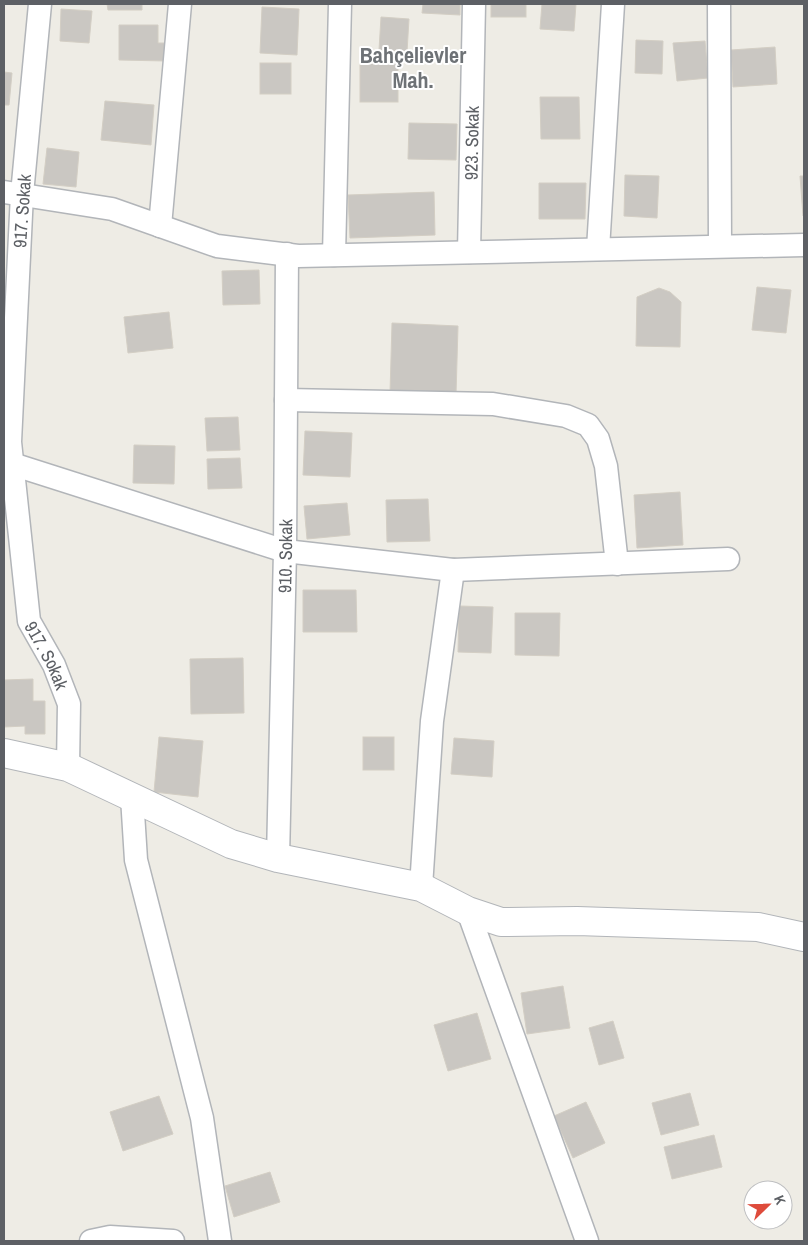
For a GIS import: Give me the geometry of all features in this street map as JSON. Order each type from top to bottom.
[{"type":"street","name":"917. Sokak","points":[[40,4],[13,193],[10,442],[29,621],[54,665],[69,704],[68,767]]},
{"type":"street","points":[[160,226],[180,4]]},
{"type":"street","points":[[334,255],[340,4]]},
{"type":"street","name":"923. Sokak","points":[[470,252],[474,4]]},
{"type":"street","points":[[598,249],[613,4]]},
{"type":"street","points":[[719,4],[720,246]]},
{"type":"street","points":[[13,193],[112,209],[217,246],[298,256],[804,245]]},
{"type":"street","name":"910. Sokak","points":[[278,858],[285,551],[287,254]]},
{"type":"street","points":[[286,400],[493,404],[566,416],[588,425],[598,439],[606,466],[617,564]]},
{"type":"street","points":[[12,464],[285,551],[452,570],[728,559]]},
{"type":"street","points":[[421,887],[432,721],[452,570]]},
{"type":"street","points":[[4,753],[68,767],[231,844],[278,858],[421,887],[468,911],[501,922],[577,921],[758,927],[804,937]]},
{"type":"street","points":[[132,798],[136,860],[202,1118],[220,1241]]},
{"type":"street","points":[[468,911],[587,1241]]},
{"type":"street","points":[[91,1241],[110,1237],[173,1241]]},
{"type":"building","points":[[107,4],[142,4],[142,10],[108,10]]},
{"type":"building","points":[[423,4],[460,4],[460,15],[422,13]]},
{"type":"building","points":[[491,4],[526,4],[526,17],[491,17]]},
{"type":"building","points":[[542,4],[576,4],[574,31],[540,29]]},
{"type":"building","points":[[262,7],[299,9],[297,55],[260,53]]},
{"type":"building","points":[[61,9],[92,11],[89,43],[60,41]]},
{"type":"building","points":[[381,17],[409,19],[407,52],[379,50]]},
{"type":"building","points":[[119,25],[158,25],[158,43],[166,43],[166,61],[119,60]]},
{"type":"building","points":[[636,40],[663,41],[662,74],[635,73]]},
{"type":"building","points":[[705,41],[708,78],[677,81],[673,43]]},
{"type":"building","points":[[775,47],[777,84],[733,87],[731,50]]},
{"type":"building","points":[[260,63],[291,63],[291,94],[260,94]]},
{"type":"building","points":[[360,63],[398,63],[398,102],[360,102]]},
{"type":"building","points":[[4,72],[12,73],[9,105],[4,105]]},
{"type":"building","points":[[540,97],[579,97],[580,139],[541,139]]},
{"type":"building","points":[[105,101],[154,105],[151,145],[101,140]]},
{"type":"building","points":[[409,123],[457,124],[456,160],[408,159]]},
{"type":"building","points":[[47,148],[79,152],[76,187],[43,184]]},
{"type":"building","points":[[625,175],[659,176],[657,218],[624,216]]},
{"type":"building","points":[[800,176],[804,176],[804,216],[803,216]]},
{"type":"building","points":[[539,183],[586,183],[585,219],[539,219]]},
{"type":"building","points":[[434,192],[435,235],[350,238],[348,195]]},
{"type":"building","points":[[259,270],[260,304],[223,305],[222,271]]},
{"type":"building","points":[[757,287],[791,290],[786,333],[752,330]]},
{"type":"building","points":[[659,288],[670,292],[681,302],[680,347],[636,346],[637,297]]},
{"type":"building","points":[[169,312],[173,348],[128,353],[124,317]]},
{"type":"building","points":[[392,323],[458,326],[456,395],[390,393]]},
{"type":"building","points":[[238,417],[240,450],[207,451],[205,418]]},
{"type":"building","points":[[305,431],[352,433],[350,477],[303,475]]},
{"type":"building","points":[[134,445],[175,446],[174,484],[133,483]]},
{"type":"building","points":[[240,458],[242,488],[208,489],[207,459]]},
{"type":"building","points":[[680,492],[683,545],[637,548],[634,495]]},
{"type":"building","points":[[428,499],[430,541],[387,542],[386,500]]},
{"type":"building","points":[[347,503],[350,535],[307,539],[304,506]]},
{"type":"building","points":[[303,590],[356,590],[357,632],[303,632]]},
{"type":"building","points":[[459,606],[493,607],[491,653],[458,652]]},
{"type":"building","points":[[515,613],[560,613],[559,656],[515,655]]},
{"type":"building","points":[[243,658],[244,713],[191,714],[190,659]]},
{"type":"building","points":[[33,679],[33,701],[45,701],[45,734],[25,734],[25,726],[4,727],[4,680]]},
{"type":"building","points":[[159,737],[203,741],[198,797],[154,792]]},
{"type":"building","points":[[363,737],[394,737],[394,770],[363,770]]},
{"type":"building","points":[[454,738],[494,741],[492,777],[451,774]]},
{"type":"building","points":[[563,986],[570,1028],[527,1034],[521,993]]},
{"type":"building","points":[[477,1013],[491,1059],[448,1071],[434,1025]]},
{"type":"building","points":[[613,1021],[624,1058],[599,1065],[589,1028]]},
{"type":"building","points":[[690,1093],[699,1125],[661,1135],[652,1103]]},
{"type":"building","points":[[159,1096],[173,1134],[123,1151],[110,1112]]},
{"type":"building","points":[[586,1102],[605,1143],[573,1158],[554,1116]]},
{"type":"building","points":[[714,1135],[722,1167],[672,1179],[664,1147]]},
{"type":"building","points":[[270,1172],[280,1202],[234,1217],[225,1186]]},
{"type":"district","name":"Bahçelievler Mah.","points":[[413,68]]}]
